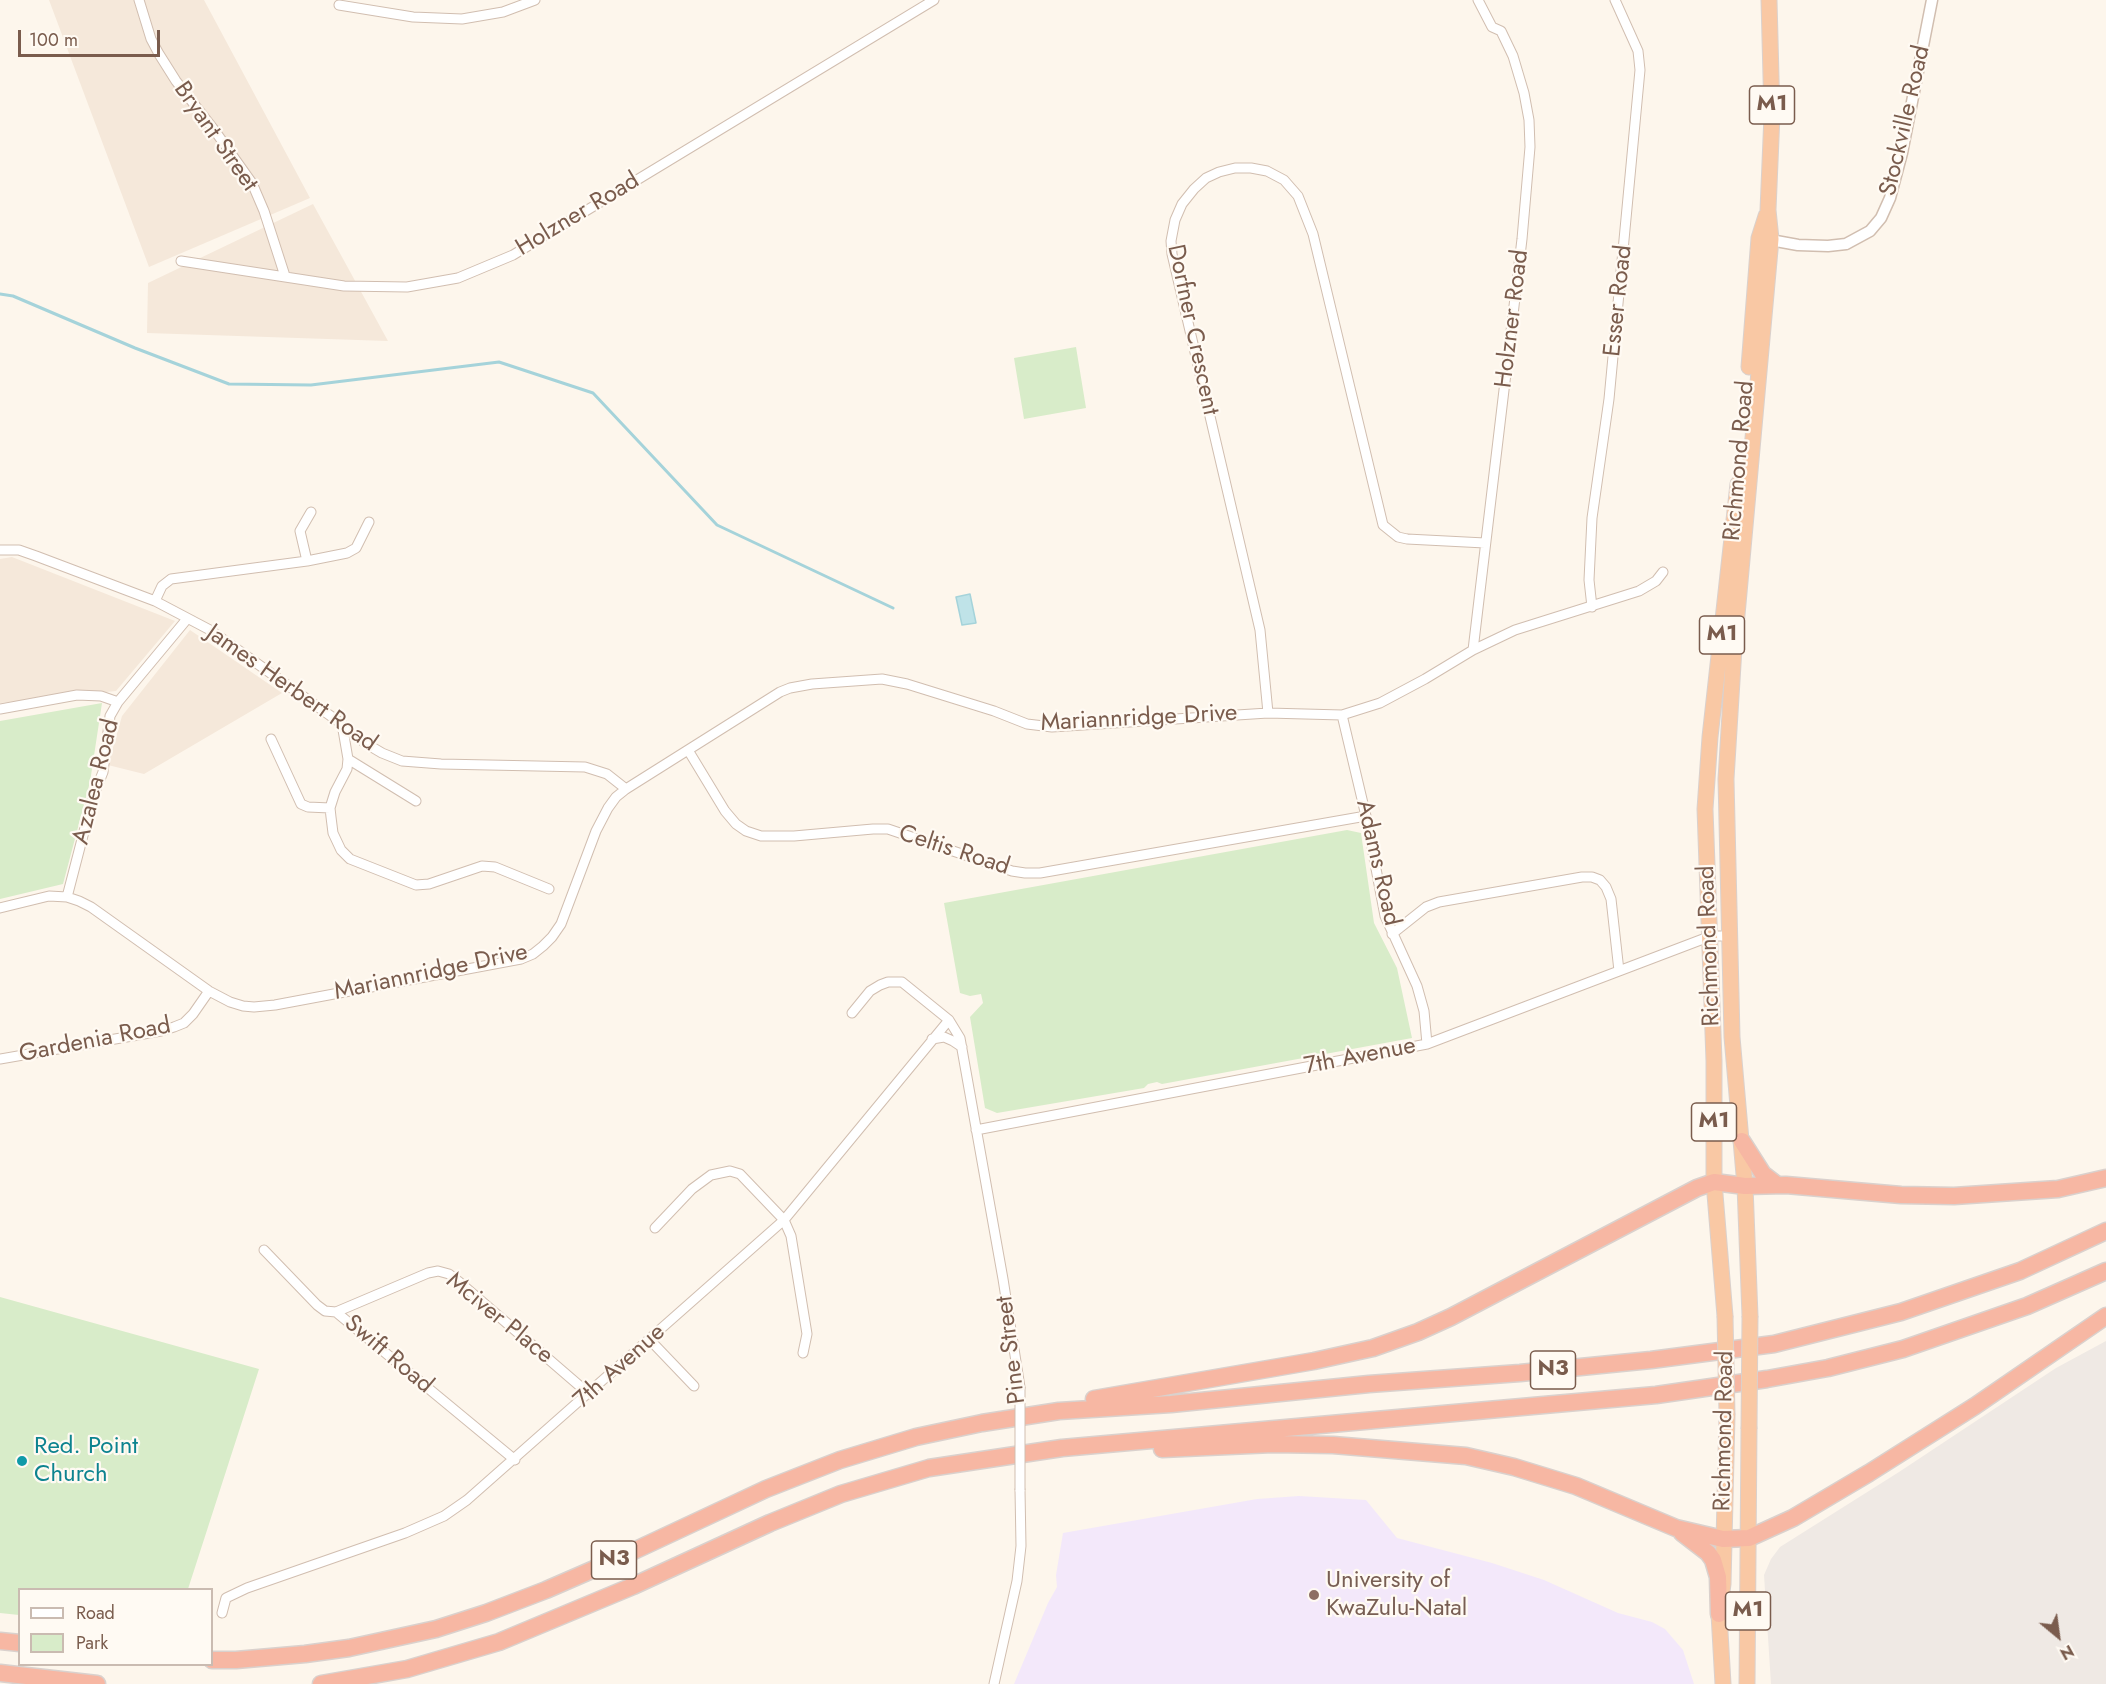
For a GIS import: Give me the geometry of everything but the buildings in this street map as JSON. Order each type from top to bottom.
[{"type":"highway","name":"Richmond Road","points":[[1723,1684],[1719,1614],[1723,1584],[1727,1415],[1725,1316],[1714,1182],[1714,1061],[1706,809],[1707,778],[1745,409],[1768,210],[1772,116],[1769,0]]},
{"type":"highway","name":"Richmond Road","points":[[1747,1684],[1749,1316],[1745,1186],[1732,1037],[1726,779],[1765,239]]},
{"type":"highway","points":[[1742,1141],[1763,1174],[1776,1184]]},
{"type":"highway","points":[[1059,1411],[1095,1399],[1314,1361],[1373,1347],[1418,1332],[1451,1317],[1697,1188],[1714,1182],[1745,1186],[1776,1184],[1879,1194],[1954,1196],[2058,1189],[2106,1178]]},
{"type":"highway","name":"N3","points":[[213,1660],[316,1653],[436,1629],[546,1590],[766,1489],[840,1460],[927,1435],[982,1423],[1059,1411],[1171,1404],[1369,1384],[1520,1373],[1651,1360],[1774,1344],[1901,1312],[2020,1271],[2106,1231]]},
{"type":"highway","name":"N3","points":[[321,1684],[407,1669],[499,1642],[615,1594],[770,1523],[841,1494],[929,1468],[1062,1448],[1645,1396],[1767,1379],[1828,1368],[1903,1349],[2027,1306],[2106,1270]]},
{"type":"highway","points":[[1062,1448],[1078,1455],[1170,1448],[1274,1444],[1408,1450],[1466,1456],[1514,1467],[1576,1486],[1676,1528],[1724,1539],[1749,1538],[1792,1518],[1869,1473],[1975,1406],[2106,1316]]},
{"type":"highway","points":[[1676,1528],[1708,1553],[1713,1560],[1718,1576],[1719,1614]]},
{"type":"highway","points":[[0,1641],[18,1643]]},
{"type":"highway","points":[[0,1673],[98,1684]]},
{"type":"street","name":"Bryant Street","points":[[139,0],[151,39],[159,54],[176,81],[216,130],[252,183],[264,211],[285,276]]},
{"type":"street","points":[[339,5],[413,17],[462,19],[503,12],[535,0]]},
{"type":"street","name":"Holzner Road","points":[[181,261],[344,286],[407,286],[458,278],[513,255],[934,0]]},
{"type":"street","name":"Holzner Road","points":[[1473,650],[1521,250],[1530,147],[1529,120],[1524,93],[1513,56],[1501,31],[1492,27],[1478,0]]},
{"type":"street","name":"Esser Road","points":[[1592,607],[1589,580],[1592,518],[1609,399],[1640,70],[1638,51],[1615,0]]},
{"type":"street","name":"Stockville Road","points":[[1765,239],[1798,245],[1846,244],[1870,231],[1881,218],[1890,198],[1902,153],[1932,0]]},
{"type":"street","name":"Dorfner Crescent","points":[[1268,713],[1260,630],[1172,254],[1171,241],[1175,220],[1182,204],[1206,178],[1234,168],[1267,171],[1284,180],[1298,196],[1313,234],[1383,525],[1398,537],[1407,539],[1485,543]]},
{"type":"street","points":[[307,561],[300,531],[311,512]]},
{"type":"street","points":[[155,601],[162,586],[171,579],[307,561],[352,551],[369,522]]},
{"type":"street","name":"James Herbert Road","points":[[0,550],[19,550],[155,601],[210,630],[342,724],[365,743],[402,761],[585,768],[608,774],[626,789]]},
{"type":"street","name":"Mariannridge Drive","points":[[0,908],[49,896],[67,897],[91,907],[209,991],[230,1002],[254,1007],[522,959],[533,954],[552,937],[561,924],[596,831],[608,808],[626,789],[780,692],[790,688],[882,679],[901,682],[994,711],[1027,724],[1052,727],[1268,713],[1342,715],[1380,703],[1473,650],[1515,630],[1592,607],[1648,587],[1663,572]]},
{"type":"street","name":"Azalea Road","points":[[67,897],[93,797],[103,772],[110,716],[118,702],[187,619]]},
{"type":"street","points":[[0,709],[77,695],[101,696],[118,702]]},
{"type":"street","name":"Adams Road","points":[[1342,715],[1366,816],[1385,916],[1417,986],[1424,1011],[1427,1044]]},
{"type":"street","points":[[342,724],[348,759],[347,770],[335,792],[330,808],[333,833],[341,850],[350,859],[416,885],[429,884],[482,866],[495,867],[549,889]]},
{"type":"street","points":[[271,738],[301,804],[308,807],[330,808]]},
{"type":"street","name":"Celtis Road","points":[[688,750],[726,811],[736,824],[746,831],[761,836],[794,836],[888,829],[1012,871],[1025,873],[1052,871],[1366,816]]},
{"type":"street","points":[[348,759],[416,801]]},
{"type":"street","points":[[1392,934],[1426,907],[1439,902],[1592,877],[1606,887],[1611,899],[1619,971]]},
{"type":"street","name":"7th Avenue","points":[[976,1130],[1427,1044],[1711,936],[1730,936]]},
{"type":"street","points":[[852,1013],[870,992],[888,982],[896,981],[914,990],[949,1020]]},
{"type":"street","name":"Gardenia Road","points":[[0,1059],[174,1027],[184,1023],[193,1014],[209,991]]},
{"type":"street","name":"7th Avenue","points":[[222,1613],[226,1598],[247,1588],[405,1533],[456,1509],[784,1220],[949,1020]]},
{"type":"street","name":"Pine Street","points":[[949,1020],[956,1029],[962,1047],[1004,1279],[1020,1388],[1021,1546],[1017,1581],[994,1684]]},
{"type":"street","points":[[932,1039],[944,1037],[962,1047]]},
{"type":"street","points":[[655,1228],[692,1190],[711,1175],[730,1171],[740,1174],[784,1220],[791,1236],[807,1334],[803,1353]]},
{"type":"street","name":"Swift Road","points":[[264,1250],[317,1305],[325,1311],[336,1312],[514,1460]]},
{"type":"street","name":"Mciver Place","points":[[336,1312],[428,1273],[438,1271],[449,1274],[589,1394]]},
{"type":"street","points":[[650,1340],[694,1386]]},
{"type":"shaded area","points":[[49,0],[204,0],[310,198],[149,267]]},
{"type":"shaded area","points":[[313,204],[388,341],[147,333],[148,283]]},
{"type":"shaded area","points":[[12,557],[175,621],[116,691],[0,703],[0,559]]},
{"type":"shaded area","points":[[190,630],[282,693],[144,774],[108,765],[122,716]]},
{"type":"shaded area","points":[[2106,1341],[2106,1684],[1771,1684],[1764,1575],[1771,1559],[1780,1547],[1899,1472],[2056,1368]]},
{"type":"shaded area","name":"University of KwaZulu-Natal","points":[[1299,1496],[1366,1500],[1397,1538],[1492,1563],[1544,1580],[1618,1613],[1652,1622],[1665,1629],[1683,1650],[1694,1684],[1014,1684],[1057,1587],[1056,1575],[1063,1533],[1257,1499]]},
{"type":"green space","points":[[1076,347],[1086,408],[1024,419],[1014,358]]},
{"type":"green space","points":[[102,703],[90,782],[63,884],[0,899],[0,721]]},
{"type":"green space","points":[[1347,830],[1361,833],[1374,923],[1397,968],[1412,1038],[1162,1084],[1157,1082],[1148,1084],[1144,1088],[997,1113],[985,1108],[970,1017],[983,1003],[981,994],[970,996],[960,993],[944,903]]},
{"type":"green space","points":[[0,1297],[259,1369],[188,1588],[18,1588],[18,1615],[0,1613]]},
{"type":"water","points":[[970,594],[976,623],[962,625],[956,597]]},
{"type":"waterway","points":[[0,294],[13,296],[135,348],[229,384],[311,385],[499,362],[593,393],[717,525],[893,608]]},
{"type":"place","name":"Red. Point Church","points":[[22,1461]]},
{"type":"place","name":"University of KwaZulu-Natal","points":[[1314,1595]]}]
